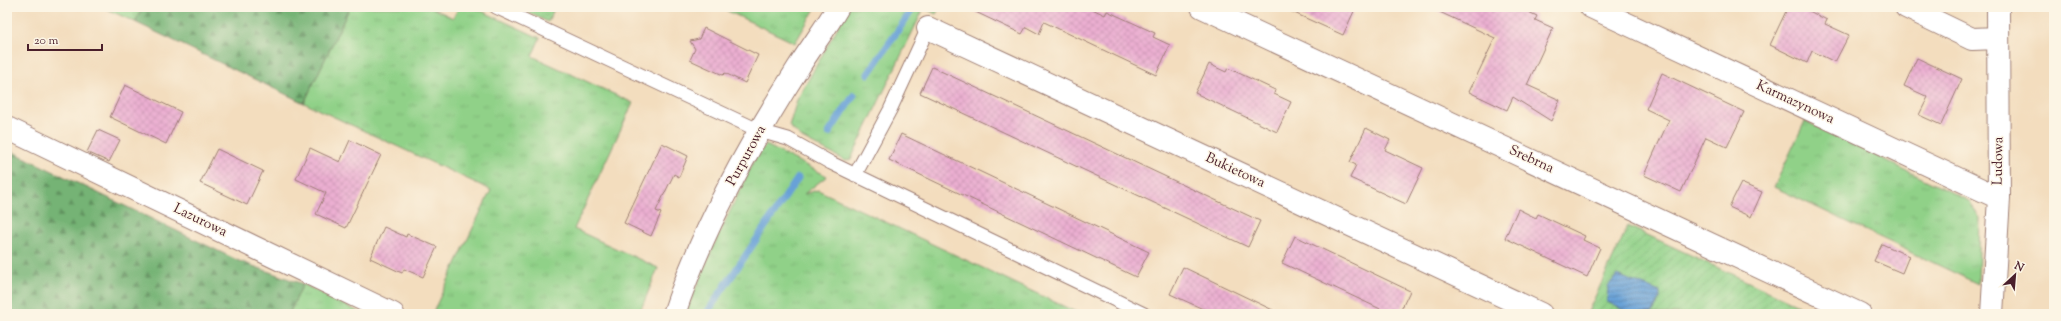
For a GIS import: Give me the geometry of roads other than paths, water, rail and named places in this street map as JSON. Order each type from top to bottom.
[{"type":"street","name":"Purpurowa","points":[[674,314],[706,233],[760,131],[838,7]]},
{"type":"street","name":"Srebrna","points":[[1202,7],[1860,314]]},
{"type":"street","name":"Karmazynowa","points":[[1592,7],[1999,198]]},
{"type":"street","points":[[1906,7],[1972,39],[1998,38]]},
{"type":"street","name":"Ludowa","points":[[1992,314],[1999,198],[1998,7]]},
{"type":"street","name":"Bukietowa","points":[[928,28],[1541,314]]},
{"type":"street","name":"Lazurowa","points":[[7,128],[393,314]]},
{"type":"lane","points":[[496,7],[760,131],[788,139],[855,175],[1144,314]]},
{"type":"lane","points":[[855,175],[890,110],[928,28]]},
{"type":"water","points":[[1617,275],[1660,292],[1660,300],[1652,313],[1632,314],[1607,302],[1608,286]]},
{"type":"waterway","points":[[868,74],[914,7]]},
{"type":"waterway","points":[[829,133],[854,95]]},
{"type":"waterway","points":[[706,314],[798,178]]}]
